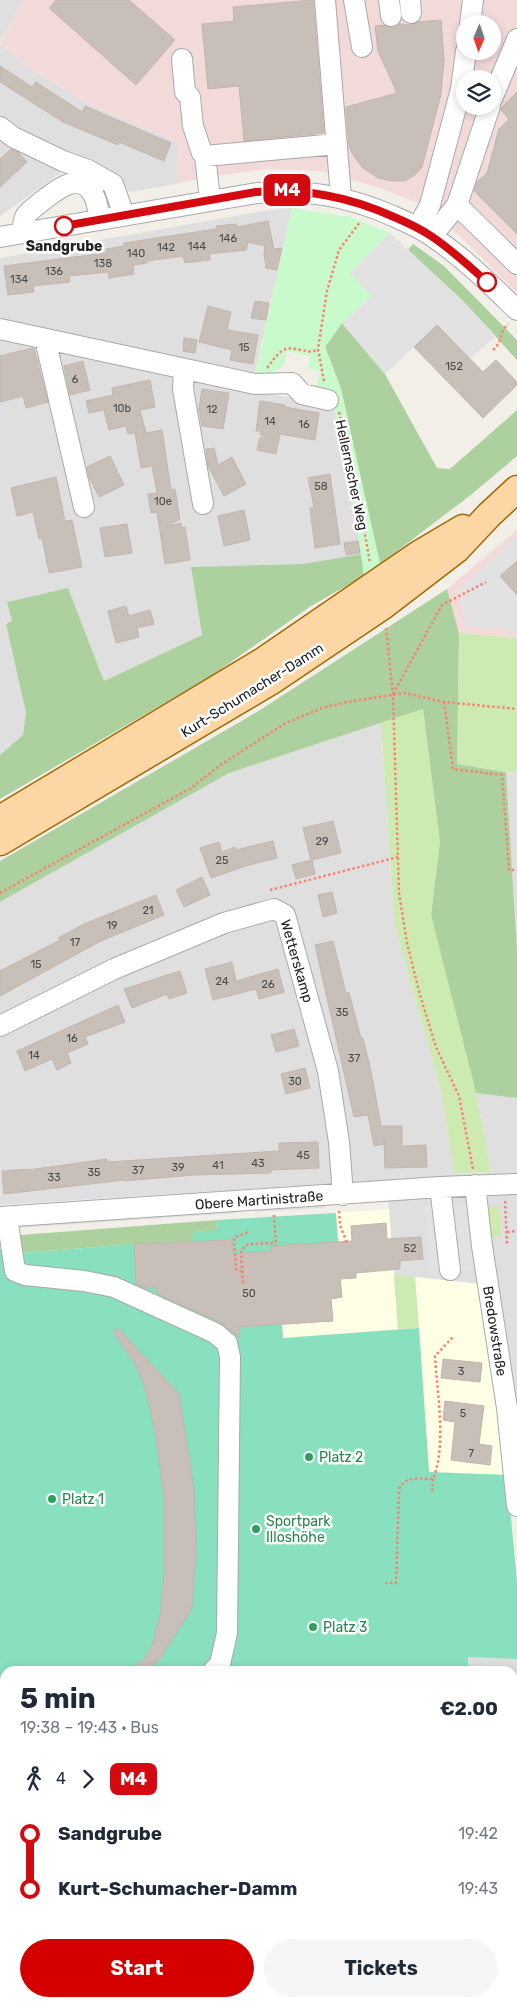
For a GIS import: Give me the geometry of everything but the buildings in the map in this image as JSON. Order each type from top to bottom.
[{"type":"main road","name":"Kurt-Schumacher-Damm","points":[[0,819],[264,661],[456,550],[517,489]]},
{"type":"main road","name":"Kurt-Schumacher-Damm","points":[[0,842],[273,680],[378,596]]},
{"type":"street","points":[[354,0],[362,47]]},
{"type":"street","points":[[471,15],[473,0]]},
{"type":"street","points":[[331,3],[341,197]]},
{"type":"street","points":[[501,77],[517,39]]},
{"type":"street","points":[[182,59],[185,92],[190,97],[193,126],[202,154],[205,156],[210,199]]},
{"type":"street","points":[[425,232],[430,205],[461,89],[465,60]]},
{"type":"street","points":[[425,232],[457,205],[487,115]]},
{"type":"street","points":[[0,127],[13,137],[63,161],[88,170],[113,184],[124,216]]},
{"type":"street","points":[[205,156],[337,144]]},
{"type":"street","points":[[22,233],[25,218],[32,210],[63,186],[72,183],[82,184],[90,188],[95,196],[100,220]]},
{"type":"street","points":[[0,237],[210,199],[286,190],[341,197],[371,206],[425,232],[514,316]]},
{"type":"street","points":[[457,205],[517,264]]},
{"type":"street","points":[[0,329],[255,384],[292,383],[302,394],[328,394]]},
{"type":"street","points":[[45,339],[84,507]]},
{"type":"street","points":[[184,369],[182,389],[203,504]]},
{"type":"street","name":"Wetterskamp","points":[[0,1026],[114,969],[224,923],[272,899],[285,915],[328,1071],[339,1142],[341,1202]]},
{"type":"street","name":"Obere Martinistraße","points":[[4,1217],[341,1202],[440,1187],[475,1185],[511,1191]]},
{"type":"street","name":"Bredowstraße","points":[[475,1185],[507,1408],[517,1506]]},
{"type":"street","points":[[440,1187],[450,1270]]},
{"type":"street","points":[[4,1217],[15,1272],[114,1287],[215,1333],[226,1343],[230,1357],[227,1633],[218,1666]]},
{"type":"path","points":[[328,394],[322,378],[318,349],[327,291],[339,250],[371,206]]},
{"type":"path","points":[[493,350],[500,343],[502,331],[514,316]]},
{"type":"path","points":[[255,384],[280,351],[288,348],[312,352],[318,349]]},
{"type":"path","name":"Hellernscher Weg","points":[[328,394],[337,403],[356,484],[378,596]]},
{"type":"path","points":[[393,695],[442,606],[486,582]]},
{"type":"path","points":[[378,596],[393,695],[399,893],[407,943],[436,1047],[459,1096],[475,1185]]},
{"type":"path","points":[[0,893],[190,788],[222,764],[286,723],[322,708],[404,693],[444,702],[517,709]]},
{"type":"path","points":[[444,702],[453,768],[502,775],[509,870],[517,870]]},
{"type":"path","points":[[272,899],[398,856]]},
{"type":"path","points":[[507,1244],[511,1191]]},
{"type":"path","points":[[341,1202],[340,1225],[347,1243]]},
{"type":"path","points":[[243,1283],[242,1250],[248,1244],[276,1244],[274,1214]]},
{"type":"path","points":[[507,1232],[517,1231]]},
{"type":"path","points":[[242,1272],[236,1269],[234,1238],[248,1232]]},
{"type":"path","points":[[432,1491],[432,1479],[440,1444],[435,1356],[453,1337]]},
{"type":"path","points":[[385,1583],[396,1583],[399,1490],[401,1482],[407,1479],[432,1479]]},
{"type":"shaded area","points":[[0,0],[23,0],[0,43]]},
{"type":"shaded area","points":[[23,0],[517,0],[517,293],[463,239],[416,202],[374,186],[321,171],[267,169],[207,177],[177,184],[178,142],[91,105],[32,70],[0,44]]},
{"type":"shaded area","points":[[0,44],[32,70],[91,105],[178,142],[177,184],[130,192],[115,177],[79,160],[0,216]]},
{"type":"shaded area","points":[[292,208],[251,390],[334,407],[362,554],[303,564],[191,567],[202,635],[104,681],[68,588],[7,602],[12,622],[6,624],[26,713],[23,735],[0,755],[0,258],[263,211]]},
{"type":"shaded area","points":[[390,233],[463,301],[496,336],[470,359],[437,325],[385,374],[342,323],[372,296],[350,273]]},
{"type":"shaded area","points":[[517,530],[517,638],[459,633],[447,589]]},
{"type":"shaded area","points":[[517,536],[517,561],[500,576],[517,595],[517,631],[465,626],[458,590]]},
{"type":"shaded area","points":[[381,723],[395,926],[442,1094],[454,1173],[491,1172],[476,1093],[517,1098],[517,1476],[429,1472],[415,1278],[394,1275],[386,1180],[0,1205],[0,902],[229,773]]},
{"type":"shaded area","points":[[506,772],[517,773],[517,950]]},
{"type":"shaded area","points":[[324,1203],[325,1208],[255,1212],[255,1207]]},
{"type":"shaded area","points":[[471,1204],[475,1270],[431,1275],[424,1207]]},
{"type":"shaded area","points":[[238,1208],[238,1213],[17,1228],[16,1224]]},
{"type":"shaded area","points":[[389,1209],[398,1329],[283,1339],[282,1324],[331,1299],[342,1297],[336,1213]]},
{"type":"shaded area","points":[[415,1277],[480,1284],[507,1475],[429,1472]]},
{"type":"shaded area","points":[[468,1657],[517,1659],[517,1666],[468,1666]]},
{"type":"green space","points":[[292,208],[351,217],[390,233],[350,272],[372,296],[342,323],[325,347],[341,389],[380,564],[364,576],[356,519],[334,408],[313,403],[320,371],[308,368],[310,356],[287,351],[284,365],[266,377],[255,375]]},
{"type":"green space","points":[[413,244],[444,266],[517,340],[517,360],[463,301],[408,250]]},
{"type":"green space","points":[[342,323],[385,374],[437,468],[450,469],[517,410],[517,456],[472,494],[380,564],[341,389],[325,347]]},
{"type":"green space","points":[[362,554],[364,576],[311,606],[214,674],[0,799],[0,755],[23,735],[26,713],[6,624],[12,621],[7,602],[68,588],[104,681],[202,635],[191,567],[303,564]]},
{"type":"green space","points":[[447,589],[459,633],[457,764],[506,772],[517,950],[517,1098],[476,1093],[431,915],[440,842],[423,709],[229,773],[0,902],[0,861],[257,712]]},
{"type":"green space","points":[[459,633],[517,638],[517,773],[457,764]]},
{"type":"green space","points":[[423,709],[440,842],[431,915],[476,1093],[491,1172],[454,1173],[442,1094],[395,926],[381,723]]},
{"type":"green space","points":[[500,1206],[501,1237],[487,1238],[485,1207]]},
{"type":"green space","name":"Sportpark Illoshöhe","points":[[336,1213],[342,1297],[331,1299],[333,1321],[282,1324],[283,1338],[419,1328],[429,1472],[507,1475],[517,1582],[517,1659],[468,1657],[468,1666],[0,1666],[0,1249],[21,1253],[134,1244],[193,1242],[193,1232],[218,1230],[217,1220]]},
{"type":"green space","points":[[217,1220],[218,1231],[193,1232],[193,1242],[134,1244],[21,1253],[20,1235]]},
{"type":"green space","points":[[394,1275],[415,1277],[419,1328],[398,1329]]},
{"type":"bus line","name":"M4","points":[[64,226],[256,192],[286,190],[314,193],[341,197],[371,206],[418,227],[432,236],[487,282]]},
{"type":"place","name":"Sandgrube","points":[[64,226]]},
{"type":"place","name":"Platz 2","points":[[309,1457]]},
{"type":"place","name":"Platz 1","points":[[52,1499]]},
{"type":"place","name":"Sportpark Illoshöhe","points":[[256,1529]]},
{"type":"place","name":"Platz 3","points":[[313,1627]]}]
